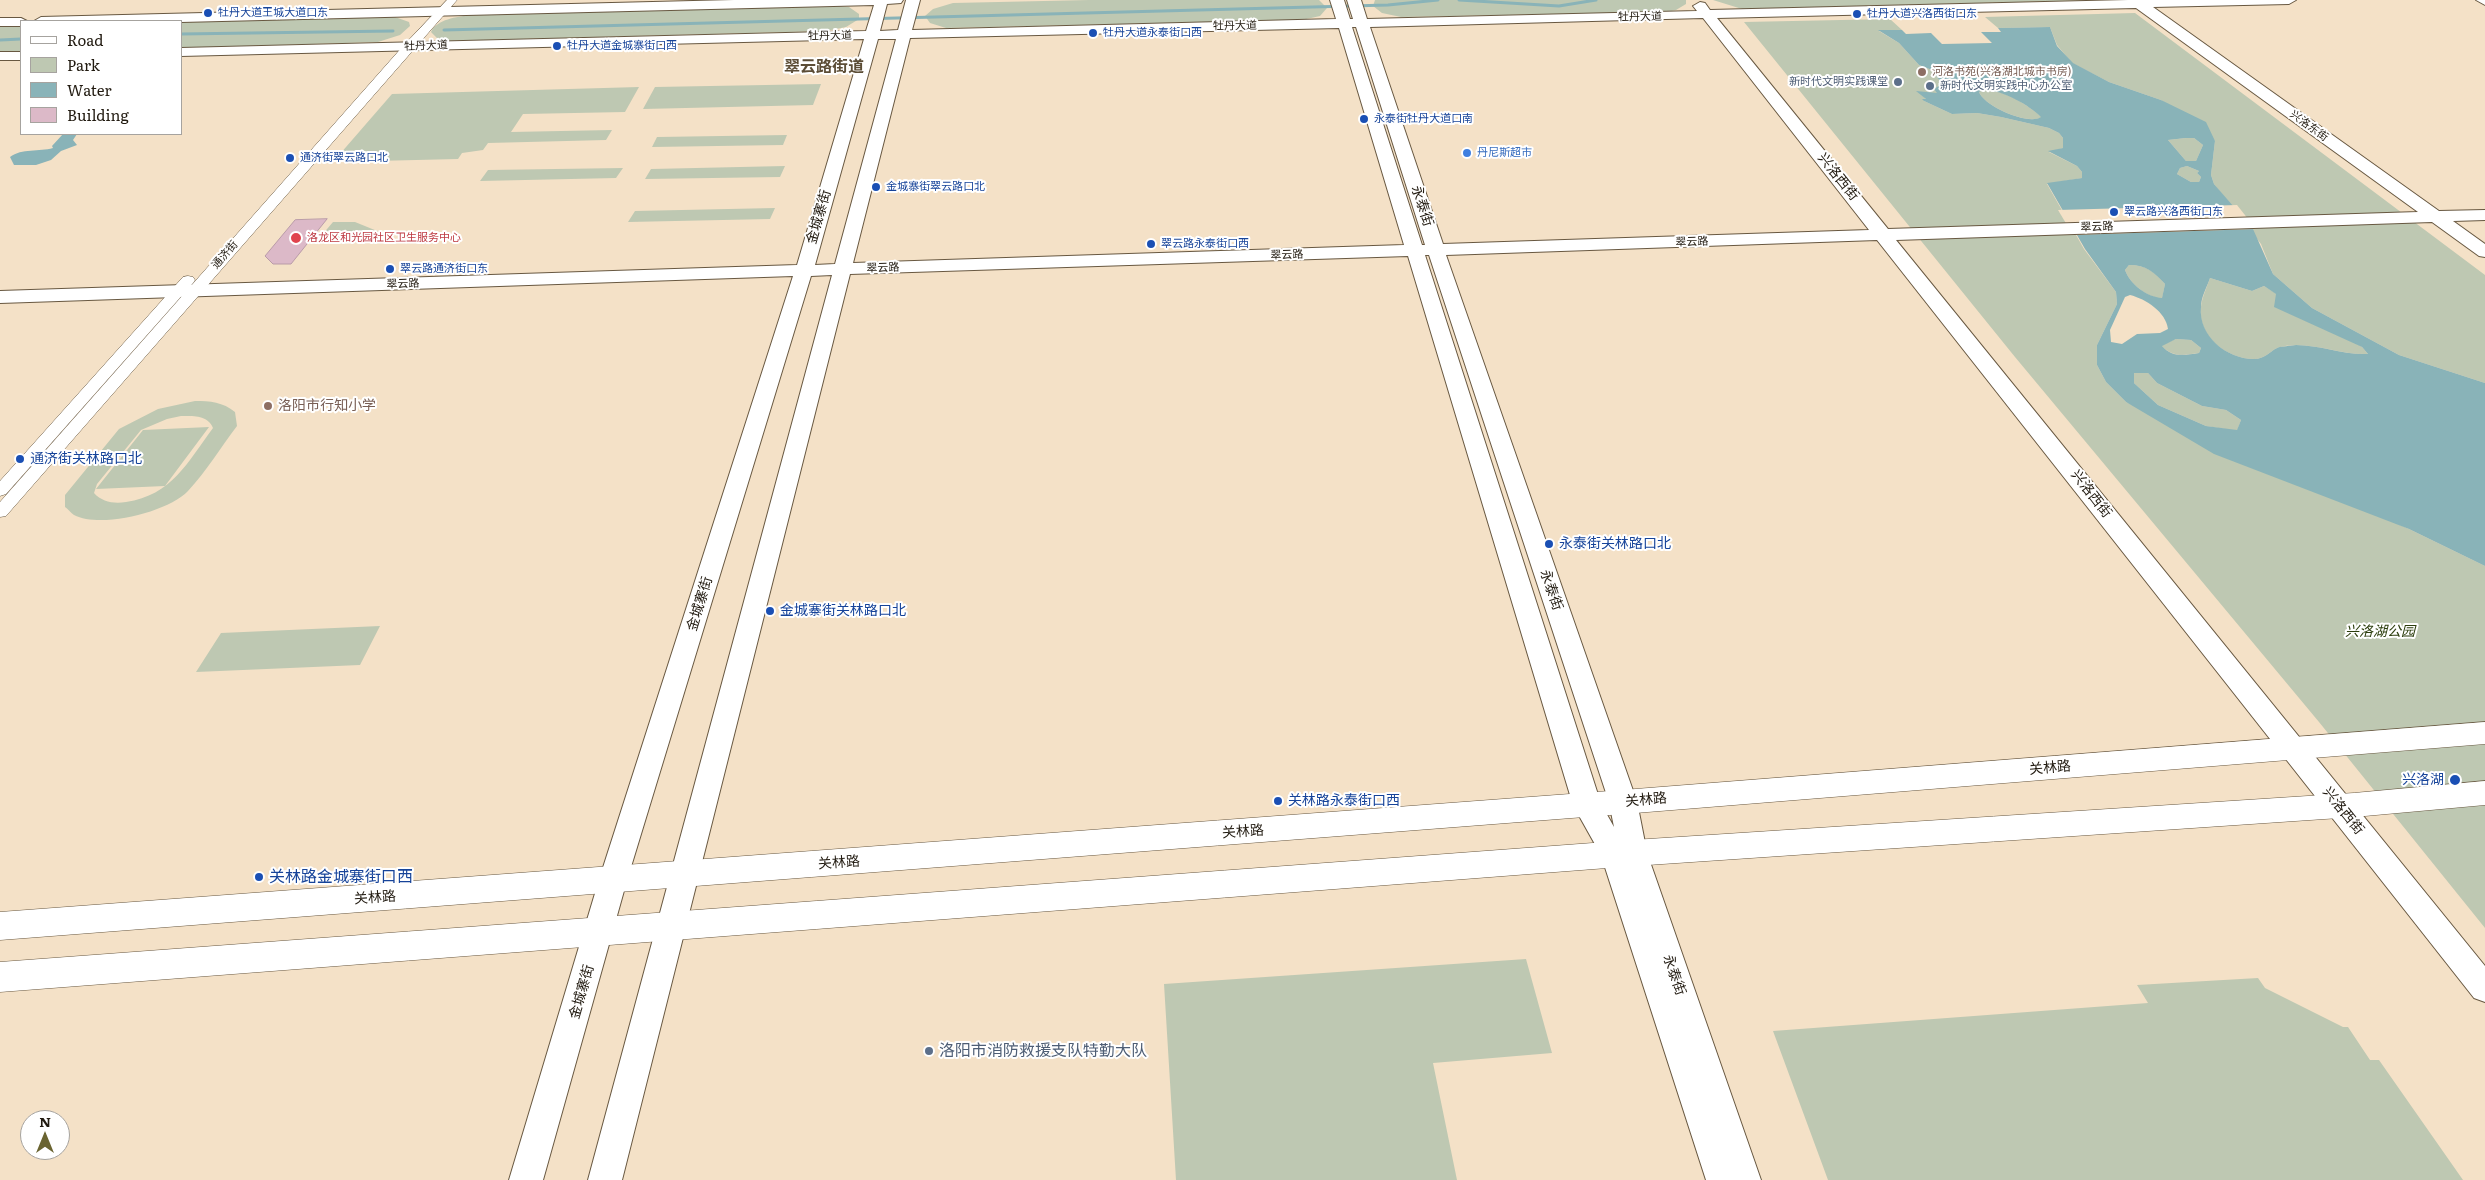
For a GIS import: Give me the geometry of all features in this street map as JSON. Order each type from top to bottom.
[{"type":"main road","name":"永泰街","points":[[1337,0],[1351,19],[1424,248],[1587,805],[1624,853],[1744,1180]]},
{"type":"main road","name":"永泰街","points":[[1351,19],[1354,0]]},
{"type":"main road","name":"牡丹大道","points":[[72,20],[438,8],[877,15],[904,31],[1705,8],[2290,0]]},
{"type":"main road","name":"牡丹大道","points":[[182,52],[403,47],[877,15],[908,2]]},
{"type":"main road","points":[[605,1180],[844,266],[904,31],[908,2]]},
{"type":"main road","name":"兴洛东街","points":[[2140,2],[2438,214],[2485,244]]},
{"type":"main road","name":"兴洛西街","points":[[1705,8],[1888,232],[2300,747],[2485,989]]},
{"type":"main road","name":"金城寨街","points":[[526,1180],[614,880],[805,267],[877,15]]},
{"type":"main road","points":[[0,22],[20,22]]},
{"type":"main road","points":[[0,56],[20,56]]},
{"type":"main road","name":"翠云路","points":[[2438,214],[2485,210]]},
{"type":"main road","name":"兴洛东街","points":[[2438,214],[2485,252]]},
{"type":"main road","name":"翠云路","points":[[0,291],[189,287],[1424,248],[2282,218],[2438,214],[2485,215]]},
{"type":"main road","name":"永泰街","points":[[1424,248],[1623,802],[1624,853],[1723,1180]]},
{"type":"main road","name":"翠云路","points":[[0,297],[189,287]]},
{"type":"main road","name":"关林路","points":[[0,926],[1587,805],[2485,733]]},
{"type":"main road","points":[[0,976],[1624,853],[2346,806],[2485,793]]},
{"type":"main road","name":"兴洛西街","points":[[2346,806],[2485,966]]},
{"type":"street","name":"通济街","points":[[0,491],[189,287],[438,8],[452,0]]},
{"type":"street","name":"通济街","points":[[0,512],[189,287]]},
{"type":"green space","points":[[1089,0],[1319,0],[1327,8],[1320,16],[1302,20],[946,28],[930,23],[925,16],[933,9],[953,3]]},
{"type":"green space","points":[[1375,0],[1686,0],[1686,4],[1676,10],[1667,12],[1401,17],[1382,13],[1373,6]]},
{"type":"green space","points":[[1713,0],[2098,0],[1742,9]]},
{"type":"green space","points":[[849,7],[859,14],[859,19],[846,27],[826,31],[446,41],[438,39],[431,32],[443,21],[470,15]]},
{"type":"green space","points":[[2135,13],[2485,275],[2485,383],[2399,355],[2312,308],[2273,274],[2261,244],[2214,184],[2211,175],[2215,141],[2161,100],[2109,82],[2072,63],[2057,45],[2050,27],[1998,28],[1985,17]]},
{"type":"green space","points":[[395,17],[409,22],[410,26],[400,35],[378,42],[182,48],[182,22]]},
{"type":"green space","name":"兴洛湖公园","points":[[1890,19],[1902,30],[1879,31],[1899,43],[1919,65],[1932,70],[1942,84],[1938,93],[1921,93],[1926,99],[1924,101],[1952,114],[1977,113],[2049,128],[2059,133],[2063,138],[2063,148],[2049,152],[2077,166],[2082,172],[2082,178],[2047,184],[2084,249],[2116,292],[2117,304],[2097,345],[2097,365],[2106,382],[2126,402],[2409,529],[2485,566],[2485,928],[2319,722],[2015,357],[1744,22]]},
{"type":"green space","points":[[0,26],[20,26],[20,51],[0,52]]},
{"type":"green space","points":[[821,84],[813,105],[643,109],[655,87]]},
{"type":"green space","points":[[639,87],[625,112],[523,114],[511,132],[612,130],[606,140],[488,143],[483,150],[462,153],[458,159],[333,162],[392,94]]},
{"type":"green space","points":[[1991,90],[2007,95],[2022,102],[2042,117],[2027,119],[2008,113],[1989,103],[1979,92]]},
{"type":"green space","points":[[787,135],[783,145],[652,147],[657,137]]},
{"type":"green space","points":[[2194,138],[2203,145],[2196,161],[2186,161],[2168,140]]},
{"type":"green space","points":[[785,166],[780,177],[645,179],[651,169]]},
{"type":"green space","points":[[2187,166],[2199,171],[2197,173],[2201,177],[2199,182],[2191,182],[2177,174],[2180,168]]},
{"type":"green space","points":[[623,168],[616,178],[480,181],[488,170]]},
{"type":"green space","points":[[775,208],[770,219],[628,222],[635,211]]},
{"type":"green space","points":[[333,222],[355,222],[387,235],[383,240],[316,242]]},
{"type":"green space","points":[[2129,265],[2145,268],[2161,279],[2165,284],[2162,299],[2145,293],[2135,285],[2125,270]]},
{"type":"green space","points":[[2210,278],[2252,291],[2264,286],[2362,347],[2368,354],[2296,345],[2277,348],[2258,359],[2233,355],[2215,344],[2204,327],[2201,317],[2203,296]]},
{"type":"green space","points":[[2176,339],[2191,340],[2201,348],[2199,353],[2174,354],[2161,345]]},
{"type":"green space","points":[[2134,373],[2148,373],[2157,383],[2202,406],[2226,410],[2241,420],[2237,431],[2206,426],[2158,405],[2134,383]]},
{"type":"green space","points":[[195,401],[216,403],[226,406],[235,412],[237,426],[195,484],[178,499],[166,506],[150,512],[117,519],[86,519],[74,515],[65,507],[65,495],[119,429],[158,409]],"holes":[[[181,416],[204,418],[213,428],[186,465],[167,485],[142,498],[122,503],[104,500],[94,493],[97,484],[141,430],[167,419]]]},
{"type":"green space","points":[[209,427],[165,486],[96,489],[143,430]]},
{"type":"green space","points":[[380,626],[360,665],[196,672],[221,633]]},
{"type":"green space","points":[[1526,959],[1552,1053],[1433,1063],[1457,1180],[1176,1180],[1164,984]]},
{"type":"green space","points":[[2258,978],[2265,988],[2343,1027],[2348,1027],[2370,1060],[2379,1060],[2463,1180],[1828,1180],[1773,1031],[2148,1003],[2137,985]]},
{"type":"water","points":[[2050,27],[2057,46],[2073,63],[2109,82],[2161,100],[2206,122],[2215,141],[2211,175],[2214,184],[2253,229],[2273,274],[2312,308],[2399,355],[2485,383],[2485,566],[2409,529],[2214,454],[2126,402],[2106,382],[2097,365],[2097,345],[2117,304],[2116,292],[2085,249],[2047,183],[2082,178],[2082,172],[2077,166],[2048,151],[2063,148],[2063,138],[2059,133],[2049,128],[1977,113],[1952,114],[1924,101],[1922,99],[1926,99],[1916,91],[1937,93],[1934,89],[1942,84],[1932,70],[1919,65],[1899,43],[1878,30],[1902,30],[1906,34],[1931,33],[1942,44],[1992,43],[1981,32],[2001,32],[1998,28]],"holes":[[[1983,90],[1998,92],[2022,103],[2041,117],[2035,119],[2017,117],[1989,103],[1979,92]],[[2194,138],[2203,145],[2196,161],[2186,161],[2168,140]],[[2187,166],[2199,171],[2197,173],[2201,177],[2199,182],[2191,182],[2177,174],[2180,168]],[[2129,265],[2140,266],[2149,270],[2165,284],[2162,298],[2140,289],[2127,275],[2125,270]],[[2210,278],[2252,291],[2264,286],[2276,294],[2274,307],[2362,347],[2368,354],[2296,345],[2279,347],[2258,359],[2233,355],[2216,344],[2204,327],[2201,317],[2203,296]],[[2130,295],[2154,307],[2163,317],[2168,329],[2160,333],[2137,334],[2122,344],[2111,342],[2110,330],[2125,297]],[[2176,339],[2191,340],[2201,348],[2199,353],[2184,355],[2174,354],[2162,346]],[[2134,373],[2148,373],[2157,383],[2202,406],[2226,410],[2241,420],[2237,430],[2206,426],[2158,405],[2134,383]]]},
{"type":"water","points":[[62,135],[76,135],[73,140],[77,145],[61,151],[51,160],[36,165],[14,165],[10,157],[20,152],[53,148],[52,146]]},
{"type":"pier","points":[[2237,205],[2256,229],[2073,235],[2058,210]]},
{"type":"building","name":"洛龙区和光园社区卫生服务中心","points":[[327,219],[291,264],[273,264],[265,256],[295,220]]},
{"type":"waterway","points":[[444,30],[1388,5],[1438,0]]},
{"type":"waterway","points":[[1459,0],[1559,6],[1596,0]]},
{"type":"waterway","points":[[182,34],[393,31]]},
{"type":"waterway","points":[[0,40],[20,39]]},
{"type":"place","name":"牡丹大道王城大道口东","points":[[208,13]]},
{"type":"place","name":"牡丹大道兴洛西街口东","points":[[1857,14]]},
{"type":"place","name":"牡丹大道永泰街口西","points":[[1093,33]]},
{"type":"place","name":"牡丹大道金城寨街口西","points":[[557,46]]},
{"type":"place","name":"河洛书苑(兴洛湖北城市书房)","points":[[1922,72]]},
{"type":"place","name":"新时代文明实践课堂","points":[[1898,82]]},
{"type":"place","name":"新时代文明实践中心办公室","points":[[1930,86]]},
{"type":"place","name":"永泰街牡丹大道口南","points":[[1364,119]]},
{"type":"place","name":"丹尼斯超市","points":[[1467,153]]},
{"type":"place","name":"通济街翠云路口北","points":[[290,158]]},
{"type":"place","name":"金城寨街翠云路口北","points":[[876,187]]},
{"type":"place","name":"翠云路兴洛西街口东","points":[[2114,212]]},
{"type":"place","name":"洛龙区和光园社区卫生服务中心","points":[[296,238]]},
{"type":"place","name":"翠云路永泰街口西","points":[[1151,244]]},
{"type":"place","name":"翠云路通济街口东","points":[[390,269]]},
{"type":"place","name":"洛阳市行知小学","points":[[268,406]]},
{"type":"place","name":"通济街关林路口北","points":[[20,459]]},
{"type":"place","name":"永泰街关林路口北","points":[[1549,544]]},
{"type":"place","name":"金城寨街关林路口北","points":[[770,611]]},
{"type":"place","name":"兴洛湖","points":[[2455,780]]},
{"type":"place","name":"关林路永泰街口西","points":[[1278,801]]},
{"type":"place","name":"关林路金城寨街口西","points":[[259,877]]},
{"type":"place","name":"洛阳市消防救援支队特勤大队","points":[[929,1051]]},
{"type":"district","name":"翠云路街道","points":[[824,67]]}]
